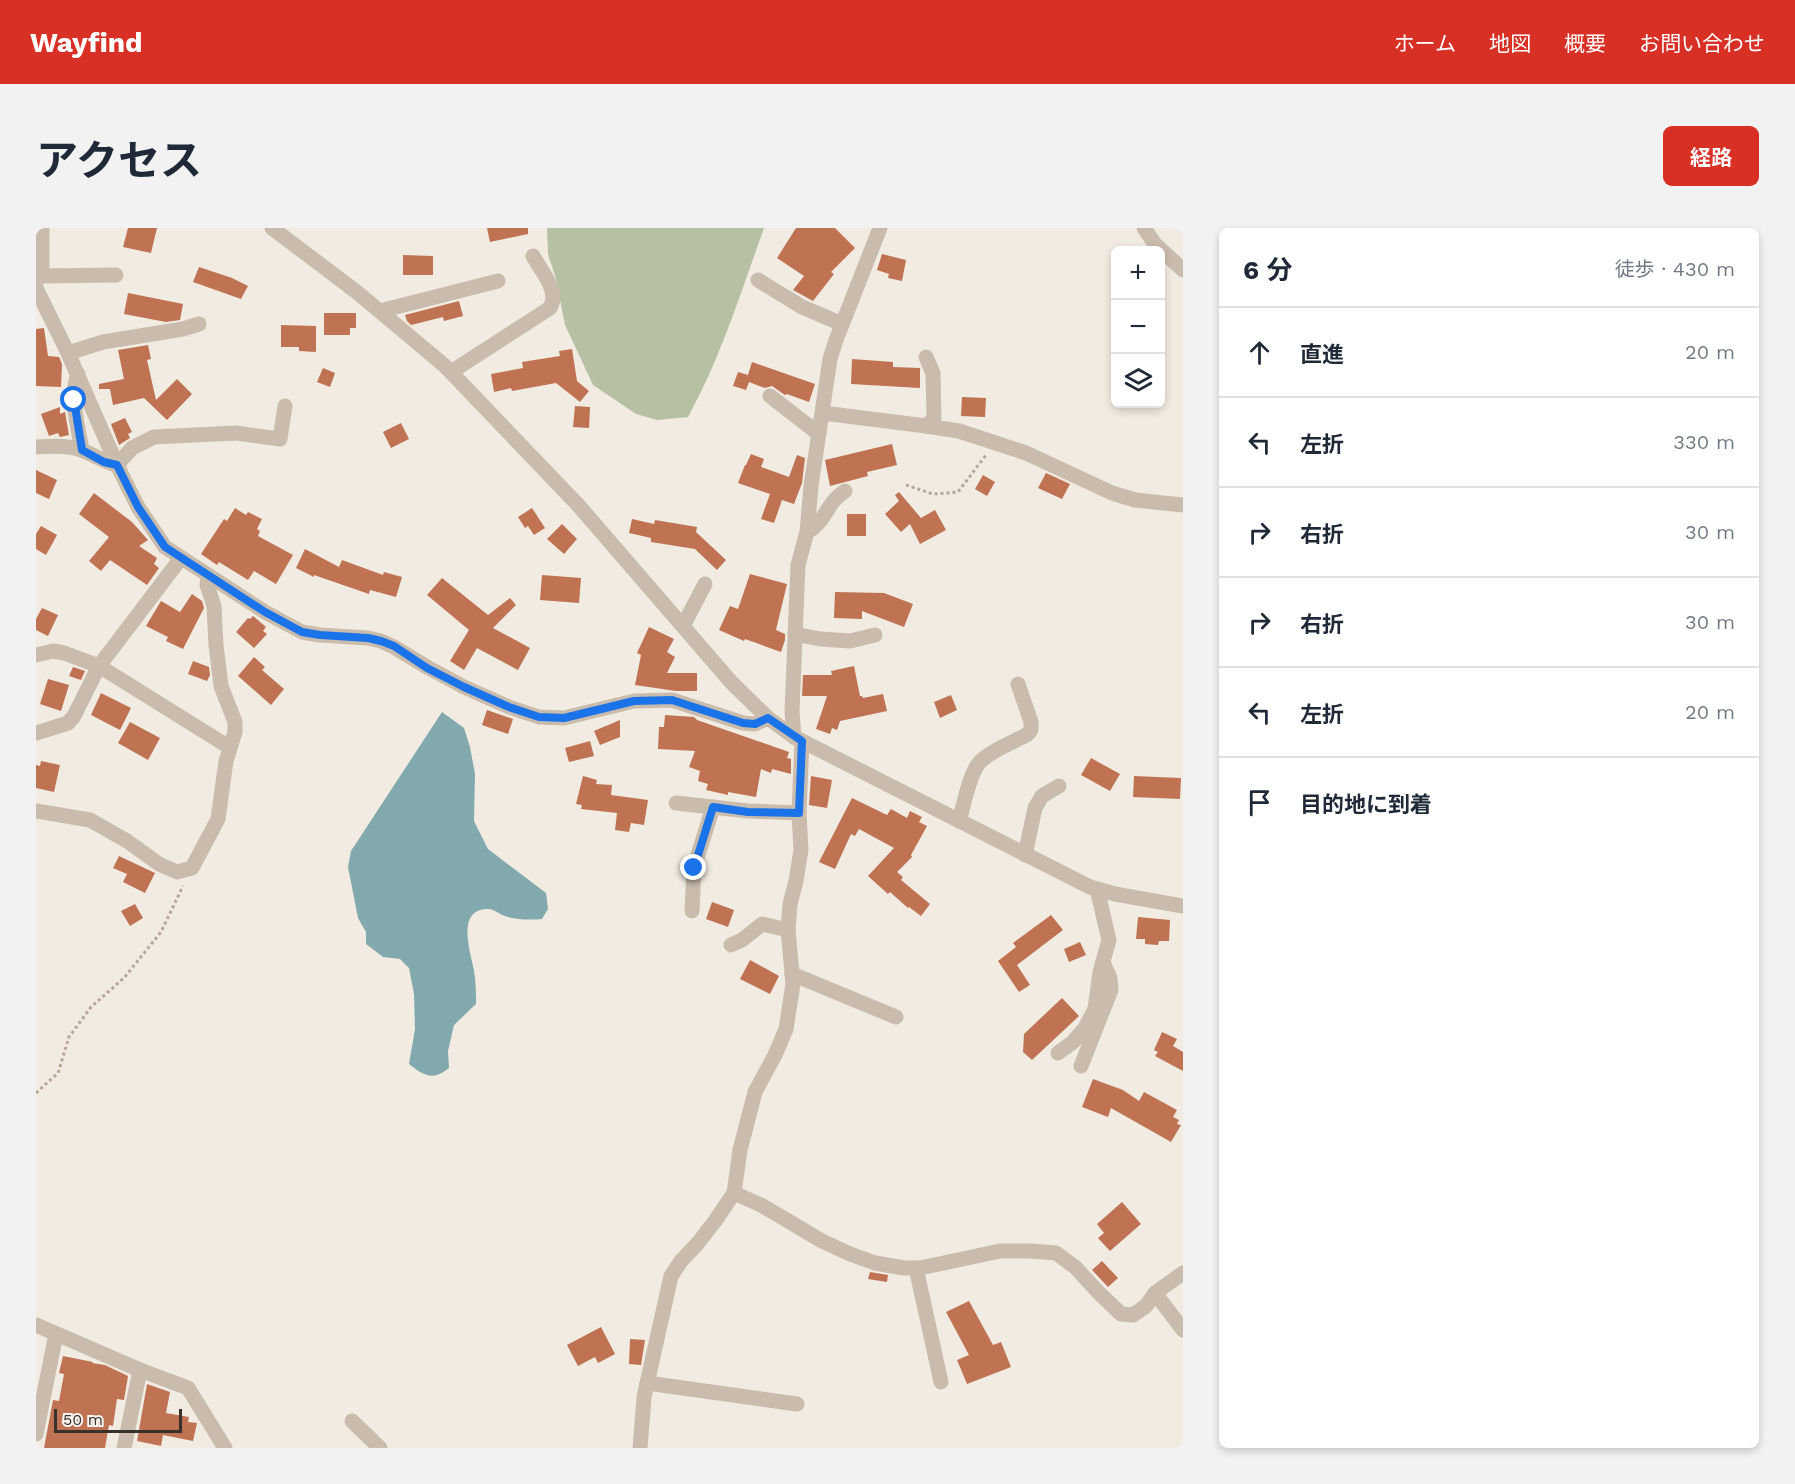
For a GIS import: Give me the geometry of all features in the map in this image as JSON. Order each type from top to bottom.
[{"type":"street","points":[[42,228],[42,271],[37,282],[117,465],[138,507],[165,547],[181,558],[265,612],[302,632],[381,641],[394,646],[427,668],[464,687],[509,707],[539,717],[564,718],[634,701],[672,700],[743,723],[755,724],[768,718]]},
{"type":"street","points":[[272,228],[380,311],[451,372],[579,507],[731,682],[768,718],[798,739],[1062,874],[1097,889],[1183,906]]},
{"type":"street","points":[[640,1448],[644,1397],[671,1276],[716,1221],[734,1193],[740,1150],[755,1092],[786,1029],[793,984],[788,930],[790,903],[801,850],[798,739],[792,711],[798,566],[807,532],[811,486],[830,359],[880,228]]},
{"type":"street","points":[[1144,228],[1155,244],[1183,270]]},
{"type":"street","points":[[451,372],[550,308],[553,297],[550,285],[533,256]]},
{"type":"street","points":[[37,282],[116,276]]},
{"type":"street","points":[[759,280],[802,307],[842,324]]},
{"type":"street","points":[[380,311],[498,281]]},
{"type":"street","points":[[68,353],[103,342],[183,329],[199,324]]},
{"type":"street","points":[[926,357],[933,373],[934,419],[926,426]]},
{"type":"street","points":[[78,374],[74,386],[74,400],[82,450]]},
{"type":"street","points":[[770,396],[819,434]]},
{"type":"street","points":[[117,465],[132,448],[154,437],[236,433],[280,439],[285,406]]},
{"type":"street","points":[[823,413],[959,431],[1035,456],[1112,493],[1135,500],[1183,505]]},
{"type":"street","points":[[36,447],[68,447],[82,450],[104,462],[117,465]]},
{"type":"street","points":[[807,532],[818,526],[835,497],[845,491]]},
{"type":"street","points":[[36,733],[68,723],[75,716],[99,666],[181,558]]},
{"type":"street","points":[[36,811],[90,820],[127,841],[159,864],[177,872],[192,868],[218,819],[229,747],[235,732],[235,722],[221,686],[214,606],[207,585],[208,576]]},
{"type":"street","points":[[683,627],[705,584]]},
{"type":"street","points":[[795,634],[820,639],[850,641],[875,635]]},
{"type":"street","points":[[36,655],[53,651],[99,666],[229,747]]},
{"type":"street","points":[[959,821],[978,764],[986,756],[1028,734],[1031,730],[1031,722],[1018,684]]},
{"type":"street","points":[[1025,855],[1035,808],[1042,796],[1059,786]]},
{"type":"street","points":[[676,803],[748,812],[799,813]]},
{"type":"street","points":[[692,911],[694,868],[713,807]]},
{"type":"street","points":[[1058,1053],[1073,1042],[1085,1028],[1095,1009],[1100,972],[1109,940],[1097,889]]},
{"type":"street","points":[[731,945],[742,940],[762,924],[788,930]]},
{"type":"street","points":[[1081,1066],[1111,990],[1110,978],[1103,962]]},
{"type":"street","points":[[792,974],[896,1017]]},
{"type":"street","points":[[734,1193],[761,1205],[822,1241],[875,1263],[916,1268],[1000,1251],[1056,1253],[1075,1267],[1121,1314],[1133,1315],[1146,1306],[1155,1293],[1183,1273]]},
{"type":"street","points":[[916,1268],[941,1382]]},
{"type":"street","points":[[1155,1293],[1183,1330]]},
{"type":"street","points":[[36,1325],[188,1388],[225,1448]]},
{"type":"street","points":[[36,1434],[56,1334]]},
{"type":"street","points":[[124,1448],[140,1370]]},
{"type":"street","points":[[647,1383],[797,1404]]},
{"type":"street","points":[[352,1421],[380,1448]]},
{"type":"path","points":[[906,485],[933,494],[958,492],[996,442]]},
{"type":"path","points":[[36,1093],[58,1073],[69,1037],[91,1007],[124,978],[161,932],[192,868]]},
{"type":"green space","points":[[547,228],[764,228],[711,371],[688,417],[657,420],[636,414],[593,385],[565,325],[556,279],[548,254]]},
{"type":"water","points":[[442,712],[464,728],[475,774],[474,821],[488,849],[546,893],[548,909],[542,919],[514,918],[488,909],[478,911],[471,916],[467,933],[475,979],[476,1004],[454,1025],[448,1051],[449,1068],[433,1076],[419,1072],[409,1064],[415,1029],[414,994],[409,968],[400,959],[383,957],[366,944],[366,932],[358,918],[348,867],[351,851]]},
{"type":"building","points":[[128,228],[157,228],[151,253],[123,247]]},
{"type":"building","points":[[487,228],[528,228],[528,234],[490,242]]},
{"type":"building","points":[[796,228],[835,228],[855,248],[831,272],[834,274],[813,301],[793,290],[804,276],[777,258]]},
{"type":"building","points":[[882,254],[906,260],[902,281],[888,278],[889,274],[877,270]]},
{"type":"building","points":[[403,255],[433,256],[433,275],[403,275]]},
{"type":"building","points":[[199,267],[248,286],[241,299],[193,282]]},
{"type":"building","points":[[128,293],[183,304],[180,320],[166,322],[124,314]]},
{"type":"building","points":[[459,301],[463,316],[444,321],[443,317],[411,325],[405,315]]},
{"type":"building","points":[[324,313],[356,313],[356,328],[350,328],[350,335],[324,335]]},
{"type":"building","points":[[281,325],[316,326],[316,352],[299,351],[299,347],[281,347]]},
{"type":"building","points":[[44,328],[48,356],[59,357],[62,364],[61,387],[36,386],[36,329]]},
{"type":"building","points":[[148,345],[151,359],[147,360],[156,400],[177,379],[192,394],[167,420],[144,398],[113,405],[110,389],[99,389],[99,384],[124,379],[118,350]]},
{"type":"building","points":[[572,349],[577,381],[589,391],[580,402],[556,383],[494,392],[491,374],[523,368],[522,362],[560,356],[559,351]]},
{"type":"building","points":[[852,359],[893,362],[893,367],[920,368],[920,388],[851,384]]},
{"type":"building","points":[[752,362],[815,384],[809,402],[785,395],[772,386],[765,388],[749,382],[746,390],[733,386],[738,372],[748,375]]},
{"type":"building","points":[[323,368],[335,373],[330,387],[317,382]]},
{"type":"building","points":[[962,397],[986,398],[985,417],[961,416]]},
{"type":"building","points":[[575,406],[590,407],[589,428],[573,427]]},
{"type":"building","points":[[60,407],[60,414],[65,412],[69,435],[60,437],[58,433],[49,436],[41,414]]},
{"type":"building","points":[[125,418],[132,432],[128,434],[130,438],[119,445],[111,424]]},
{"type":"building","points":[[401,423],[409,439],[391,448],[383,432]]},
{"type":"building","points":[[892,444],[897,465],[867,472],[868,476],[830,486],[825,460]]},
{"type":"building","points":[[751,454],[764,459],[761,467],[789,477],[797,455],[805,458],[802,483],[794,504],[782,500],[774,523],[761,519],[770,494],[738,483]]},
{"type":"building","points":[[36,470],[57,480],[49,499],[36,493]]},
{"type":"building","points":[[1046,473],[1070,484],[1062,499],[1038,488]]},
{"type":"building","points":[[983,475],[995,482],[987,496],[975,489]]},
{"type":"building","points":[[899,492],[921,518],[935,510],[946,530],[920,544],[910,524],[901,532],[885,514],[899,501],[895,495]]},
{"type":"building","points":[[94,493],[132,522],[148,540],[139,546],[157,558],[154,564],[159,568],[147,585],[110,560],[101,571],[89,561],[109,537],[79,514]]},
{"type":"building","points":[[235,508],[246,515],[248,512],[262,519],[257,529],[260,531],[258,536],[293,555],[276,584],[254,571],[248,580],[219,562],[217,565],[201,554],[224,519],[227,521]]},
{"type":"building","points":[[532,508],[545,528],[534,535],[528,526],[525,528],[518,517]]},
{"type":"building","points":[[847,514],[866,514],[866,536],[847,536]]},
{"type":"building","points":[[632,519],[654,524],[655,520],[697,527],[696,532],[726,560],[717,570],[695,549],[651,542],[651,538],[629,533]]},
{"type":"building","points":[[562,524],[577,539],[564,554],[547,539]]},
{"type":"building","points":[[41,526],[57,535],[46,555],[36,549],[36,534]]},
{"type":"building","points":[[305,549],[339,567],[342,560],[383,575],[384,572],[402,577],[396,597],[370,590],[369,594],[314,575],[314,577],[296,568]]},
{"type":"building","points":[[750,574],[787,584],[776,630],[785,634],[781,652],[745,639],[744,641],[719,630],[730,606],[738,609]]},
{"type":"building","points":[[542,575],[581,578],[579,603],[540,600]]},
{"type":"building","points":[[442,578],[488,615],[510,598],[516,605],[493,628],[530,648],[518,670],[477,648],[464,670],[450,661],[469,630],[427,595]]},
{"type":"building","points":[[835,592],[884,593],[913,604],[904,627],[862,611],[862,619],[834,618]]},
{"type":"building","points":[[192,594],[202,601],[204,608],[183,649],[166,641],[168,637],[146,626],[161,601],[180,612]]},
{"type":"building","points":[[42,608],[58,615],[48,636],[36,630],[36,619]]},
{"type":"building","points":[[253,616],[266,627],[263,631],[267,634],[254,648],[236,632],[248,618]]},
{"type":"building","points":[[649,627],[674,639],[667,652],[675,657],[667,673],[697,673],[697,691],[676,691],[635,685],[641,655],[637,653]]},
{"type":"building","points":[[254,657],[265,667],[262,670],[284,689],[271,705],[238,676]]},
{"type":"building","points":[[193,661],[209,667],[210,675],[207,681],[188,674]]},
{"type":"building","points":[[854,666],[860,696],[863,698],[883,694],[887,711],[840,721],[837,730],[832,728],[830,734],[816,729],[827,696],[802,696],[803,675],[832,675],[831,671]]},
{"type":"building","points":[[73,667],[85,671],[81,680],[69,676]]},
{"type":"building","points":[[48,679],[69,685],[61,711],[40,704]]},
{"type":"building","points":[[101,693],[131,708],[120,730],[91,715]]},
{"type":"building","points":[[951,695],[957,710],[940,718],[934,702]]},
{"type":"building","points":[[487,710],[513,719],[508,734],[482,725]]},
{"type":"building","points":[[665,715],[694,717],[789,752],[787,758],[791,759],[791,774],[772,769],[771,773],[761,769],[756,797],[728,792],[728,795],[706,790],[708,784],[698,781],[700,771],[689,767],[695,751],[658,749],[659,727],[664,727]]},
{"type":"building","points":[[620,720],[620,737],[600,745],[594,731]]},
{"type":"building","points":[[130,722],[160,738],[148,760],[118,743]]},
{"type":"building","points":[[590,741],[594,756],[569,762],[565,748]]},
{"type":"building","points":[[1091,758],[1120,774],[1110,791],[1081,775]]},
{"type":"building","points":[[41,761],[60,765],[54,792],[36,788],[36,765],[40,766]]},
{"type":"building","points":[[583,776],[597,780],[596,784],[612,785],[611,795],[648,800],[644,825],[631,823],[629,832],[615,830],[617,813],[581,809],[582,805],[576,804]]},
{"type":"building","points":[[811,776],[832,780],[827,808],[809,805]]},
{"type":"building","points":[[1134,776],[1181,778],[1180,799],[1133,797]]},
{"type":"building","points":[[852,798],[887,815],[891,809],[907,818],[910,811],[922,817],[919,822],[927,826],[912,857],[897,872],[903,877],[901,880],[930,904],[921,916],[890,892],[888,894],[868,876],[894,848],[859,829],[855,836],[851,834],[835,869],[819,862]]},
{"type":"building","points":[[119,856],[155,873],[145,893],[123,882],[127,874],[113,868]]},
{"type":"building","points":[[712,902],[734,910],[728,927],[706,919]]},
{"type":"building","points":[[135,904],[143,918],[130,926],[121,911]]},
{"type":"building","points":[[1051,915],[1063,930],[1017,965],[1030,985],[1019,992],[998,961],[1016,947],[1013,943]]},
{"type":"building","points":[[1138,917],[1170,920],[1169,941],[1159,941],[1158,945],[1145,944],[1145,939],[1136,939]]},
{"type":"building","points":[[1080,942],[1086,955],[1069,962],[1064,949]]},
{"type":"building","points":[[750,960],[779,976],[770,994],[740,979]]},
{"type":"building","points":[[1062,998],[1079,1016],[1032,1060],[1023,1052],[1024,1034]]},
{"type":"building","points":[[1162,1032],[1177,1039],[1173,1046],[1183,1052],[1183,1071],[1155,1056],[1158,1052],[1154,1050]]},
{"type":"building","points":[[1093,1079],[1123,1090],[1139,1101],[1144,1092],[1177,1110],[1173,1117],[1179,1120],[1177,1124],[1181,1125],[1171,1142],[1111,1108],[1108,1117],[1082,1107]]},
{"type":"building","points":[[1122,1202],[1141,1224],[1110,1251],[1098,1238],[1104,1233],[1097,1224]]},
{"type":"building","points":[[1102,1261],[1118,1278],[1108,1287],[1092,1270]]},
{"type":"building","points":[[870,1272],[888,1275],[887,1282],[868,1279]]},
{"type":"building","points":[[969,1301],[993,1345],[1001,1342],[1011,1367],[967,1384],[957,1360],[969,1355],[946,1312]]},
{"type":"building","points":[[601,1327],[615,1354],[598,1363],[595,1357],[578,1366],[567,1345]]},
{"type":"building","points":[[630,1339],[645,1340],[641,1365],[629,1364]]},
{"type":"building","points":[[63,1356],[105,1365],[128,1376],[124,1400],[117,1399],[113,1426],[109,1425],[105,1448],[44,1448],[53,1400],[59,1401],[64,1374],[59,1373]]},
{"type":"building","points":[[147,1384],[170,1392],[166,1413],[189,1417],[188,1422],[197,1423],[193,1441],[163,1435],[161,1446],[137,1441]]},
{"type":"route","points":[[74,400],[82,450],[104,462],[117,465],[138,507],[165,547],[265,612],[302,632],[381,641],[394,646],[427,668],[464,687],[509,707],[539,717],[564,718],[634,701],[672,700],[743,723],[755,724],[768,718],[802,741],[799,813],[748,812],[713,807],[694,868]]}]
